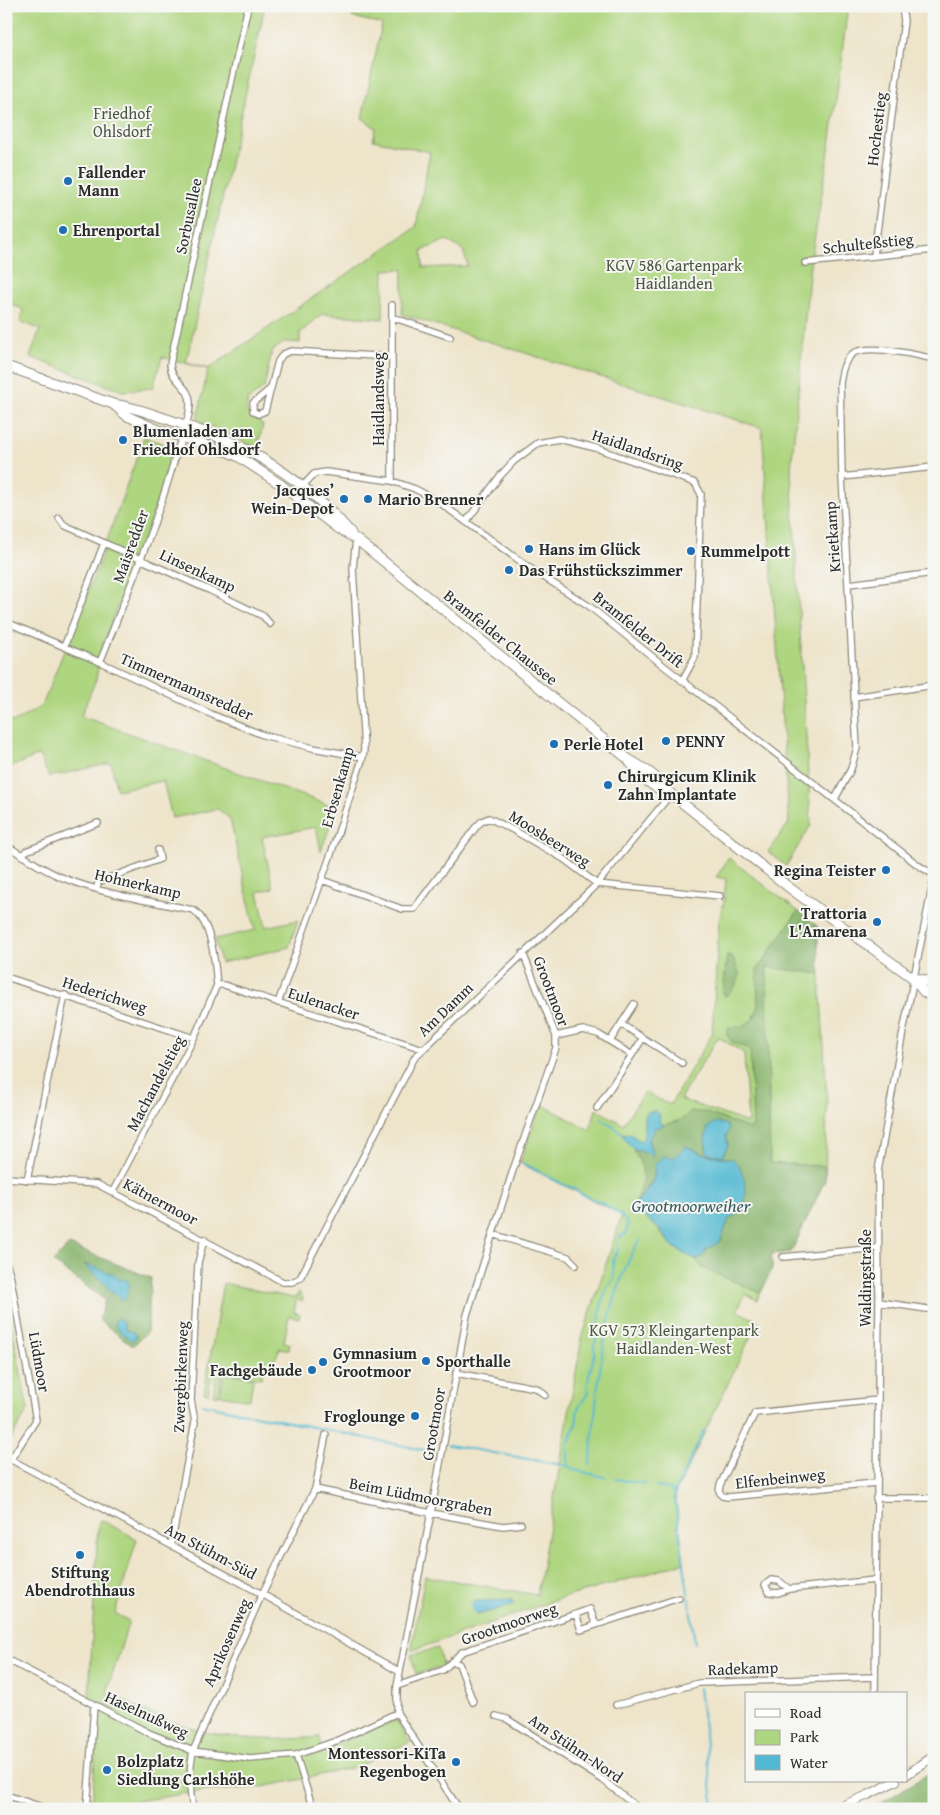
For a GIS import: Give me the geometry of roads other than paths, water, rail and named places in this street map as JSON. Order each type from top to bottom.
[{"type":"main road","name":"Bramfelder Chaussee","points":[[6,366],[113,404],[131,406],[224,439],[283,472],[340,521],[356,539]]},
{"type":"main road","name":"Bramfelder Chaussee","points":[[113,404],[127,416],[181,438],[218,448],[239,458],[294,494],[337,528],[356,539],[628,759],[645,768],[660,780],[670,794],[807,901],[913,978]]},
{"type":"main road","points":[[294,494],[302,487]]},
{"type":"main road","points":[[913,978],[925,980],[934,987]]},
{"type":"main road","points":[[913,978],[923,992],[934,999]]},
{"type":"main road","points":[[908,1774],[934,1756]]},
{"type":"main road","points":[[834,1809],[892,1782]]},
{"type":"street","name":"Sorbusallee","points":[[181,438],[190,410],[190,396],[172,374],[170,364],[248,6]]},
{"type":"street","name":"Hochestieg","points":[[874,255],[904,21],[902,6]]},
{"type":"street","name":"Schulteßstieg","points":[[805,263],[934,250]]},
{"type":"street","name":"Haidlandsweg","points":[[392,305],[392,482]]},
{"type":"street","points":[[392,317],[450,336]]},
{"type":"street","name":"Krietkamp","points":[[835,800],[855,760],[856,748],[842,477],[840,383],[845,363],[853,354],[863,350],[899,352],[934,359]]},
{"type":"street","points":[[270,389],[278,361],[283,354],[291,351],[392,357]]},
{"type":"street","name":"Maisredder","points":[[100,662],[141,559],[172,472],[181,438]]},
{"type":"street","name":"Haidlandsring","points":[[466,522],[509,466],[538,443],[559,439],[596,448],[695,483],[701,494],[695,657],[682,681]]},
{"type":"street","points":[[842,477],[934,467]]},
{"type":"street","name":"Bramfelder Drift","points":[[302,487],[314,474],[322,472],[392,482],[415,489],[436,500],[534,571],[589,606],[682,681],[934,877]]},
{"type":"street","name":"Linsenkamp","points":[[59,518],[64,525],[263,616],[270,624]]},
{"type":"street","name":"Erbsenkamp","points":[[278,1003],[363,757],[364,739],[353,568],[356,539]]},
{"type":"street","name":"Maisredder","points":[[64,646],[103,546]]},
{"type":"street","points":[[849,584],[934,574]]},
{"type":"street","name":"Timmermannsredder","points":[[6,622],[263,735],[313,748],[363,757]]},
{"type":"street","points":[[854,697],[934,685]]},
{"type":"street","name":"Am Damm","points":[[292,1282],[300,1278],[415,1057],[597,884],[670,794]]},
{"type":"street","name":"Moosbeerweg","points":[[322,880],[402,910],[414,909],[476,827],[482,821],[489,818],[564,859],[597,884],[720,896]]},
{"type":"street","points":[[22,856],[26,851],[98,823]]},
{"type":"street","name":"Hohnerkamp","points":[[6,845],[33,863],[65,879],[97,889],[193,910],[200,914],[209,938],[217,985]]},
{"type":"street","points":[[97,889],[98,882],[160,859],[158,850]]},
{"type":"street","name":"Waldingstraße","points":[[875,1692],[879,1302],[878,1171],[913,978],[934,877]]},
{"type":"street","name":"Grootmoor","points":[[397,1713],[397,1686],[467,1315],[518,1155],[556,1048],[556,1036],[523,953]]},
{"type":"street","name":"Hederichweg","points":[[6,977],[194,1038]]},
{"type":"street","name":"Eulenacker","points":[[217,985],[224,985],[423,1049]]},
{"type":"street","name":"Machandelstieg","points":[[113,1191],[194,1038],[217,985]]},
{"type":"street","points":[[27,1180],[65,996]]},
{"type":"street","points":[[610,1041],[634,1004]]},
{"type":"street","points":[[621,1024],[682,1063]]},
{"type":"street","points":[[556,1036],[583,1030],[598,1034],[632,1055]]},
{"type":"street","points":[[597,1108],[643,1038]]},
{"type":"street","name":"Kätnermoor","points":[[6,1178],[97,1184],[283,1282],[292,1282]]},
{"type":"street","points":[[492,1234],[568,1256],[576,1265]]},
{"type":"street","name":"Zwergbirkenweg","points":[[171,1545],[195,1422],[191,1390],[198,1263],[204,1239]]},
{"type":"street","points":[[783,1257],[878,1248]]},
{"type":"street","name":"Lüdmoor","points":[[6,1264],[13,1292],[36,1420],[8,1458]]},
{"type":"street","points":[[879,1302],[934,1310]]},
{"type":"street","points":[[456,1373],[536,1388],[545,1395]]},
{"type":"street","name":"Elfenbeinweg","points":[[876,1483],[728,1497],[722,1496],[719,1491],[720,1485],[755,1413],[878,1400]]},
{"type":"street","name":"Aprikosenweg","points":[[193,1809],[190,1791],[193,1751],[262,1594],[315,1489],[326,1435]]},
{"type":"street","name":"Am Stühm-Süd","points":[[8,1458],[262,1594],[400,1672]]},
{"type":"street","name":"Beim Lüdmoorgraben","points":[[315,1489],[503,1526],[521,1524]]},
{"type":"street","points":[[876,1498],[934,1498]]},
{"type":"street","points":[[789,1589],[875,1580]]},
{"type":"street","points":[[596,1625],[679,1598]]},
{"type":"street","name":"Grootmoorweg","points":[[397,1686],[443,1670],[462,1652],[590,1609],[596,1625],[581,1630],[576,1614]]},
{"type":"street","name":"Haselnußweg","points":[[6,1659],[149,1733],[193,1751],[250,1759],[296,1755],[336,1741],[397,1713]]},
{"type":"street","name":"Grootmoorweg","points":[[452,1661],[459,1664],[473,1702]]},
{"type":"street","name":"Radekamp","points":[[616,1705],[699,1683],[874,1677]]},
{"type":"street","points":[[87,1809],[94,1705]]},
{"type":"street","points":[[397,1713],[458,1809]]},
{"type":"street","name":"Am Stühm-Nord","points":[[496,1716],[507,1719],[570,1758],[603,1780],[639,1809]]},
{"type":"street","points":[[296,1755],[313,1809]]},
{"type":"street","points":[[6,1795],[48,1809]]},
{"type":"water","points":[[656,1111],[660,1115],[659,1120],[663,1125],[656,1127],[648,1139],[653,1156],[630,1146],[622,1133],[632,1135],[640,1141],[644,1138],[644,1120],[647,1112]]},
{"type":"water","points":[[716,1122],[727,1125],[729,1130],[726,1136],[728,1145],[723,1156],[707,1153],[705,1139],[708,1127]]},
{"type":"water","name":"Grootmoorweiher","points":[[686,1146],[703,1154],[733,1159],[739,1165],[746,1185],[744,1209],[729,1219],[720,1242],[706,1250],[704,1255],[696,1260],[673,1247],[659,1229],[634,1207],[652,1183],[655,1164],[663,1156],[674,1158]]},
{"type":"water","points":[[84,1264],[114,1274],[119,1280],[125,1279],[129,1282],[125,1299],[121,1299],[111,1292],[102,1280]]},
{"type":"water","points":[[117,1318],[122,1320],[126,1330],[136,1335],[135,1339],[132,1341],[118,1330],[114,1324]]},
{"type":"water","points":[[512,1600],[515,1603],[513,1605],[477,1615],[473,1612],[471,1604],[475,1601]]},
{"type":"waterway","points":[[601,1118],[622,1133]]},
{"type":"waterway","points":[[523,1163],[604,1204],[621,1215],[628,1224],[626,1234],[618,1240],[618,1251],[613,1259],[614,1279],[606,1289],[601,1306],[599,1322],[595,1331],[597,1337],[594,1345],[595,1353],[589,1375],[587,1395],[578,1408],[576,1425],[568,1444],[568,1466]]},
{"type":"waterway","points":[[590,1466],[599,1379],[609,1321],[616,1293],[640,1239]]},
{"type":"waterway","points":[[202,1404],[433,1452]]},
{"type":"waterway","points":[[674,1494],[704,1430]]},
{"type":"waterway","points":[[448,1445],[568,1466],[574,1470],[605,1477]]},
{"type":"waterway","points":[[616,1479],[645,1484]]},
{"type":"waterway","points":[[656,1487],[671,1489],[674,1494],[695,1643]]},
{"type":"waterway","points":[[699,1688],[714,1809]]},
{"type":"place","name":"Fallender Mann","points":[[68,181]]},
{"type":"place","name":"Ehrenportal","points":[[63,230]]},
{"type":"place","name":"Blumenladen am Friedhof Ohlsdorf","points":[[123,440]]},
{"type":"place","name":"Jacques’ Wein-Depot","points":[[344,499]]},
{"type":"place","name":"Mario Brenner","points":[[368,499]]},
{"type":"place","name":"Hans im Glück","points":[[529,549]]},
{"type":"place","name":"Rummelpott","points":[[691,551]]},
{"type":"place","name":"Das Frühstückszimmer","points":[[509,570]]},
{"type":"place","name":"PENNY","points":[[666,741]]},
{"type":"place","name":"Perle Hotel","points":[[554,744]]},
{"type":"place","name":"Chirurgicum Klinik Zahn Implantate","points":[[608,785]]},
{"type":"place","name":"Regina Teister","points":[[886,870]]},
{"type":"place","name":"Trattoria L'Amarena","points":[[877,922]]},
{"type":"place","name":"Sporthalle","points":[[426,1361]]},
{"type":"place","name":"Gymnasium Grootmoor","points":[[323,1362]]},
{"type":"place","name":"Fachgebäude","points":[[312,1370]]},
{"type":"place","name":"Froglounge","points":[[415,1416]]},
{"type":"place","name":"Stiftung Abendrothhaus","points":[[80,1555]]},
{"type":"place","name":"Montessori-KiTa Regenbogen","points":[[456,1762]]},
{"type":"place","name":"Bolzplatz Siedlung Carlshöhe","points":[[107,1770]]},
{"type":"park label","name":"Friedhof Ohlsdorf","points":[[122,122]]},
{"type":"park label","name":"KGV 586 Gartenpark Haidlanden","points":[[674,274]]},
{"type":"park label","name":"KGV 573 Kleingartenpark Haidlanden-West","points":[[674,1339]]}]
